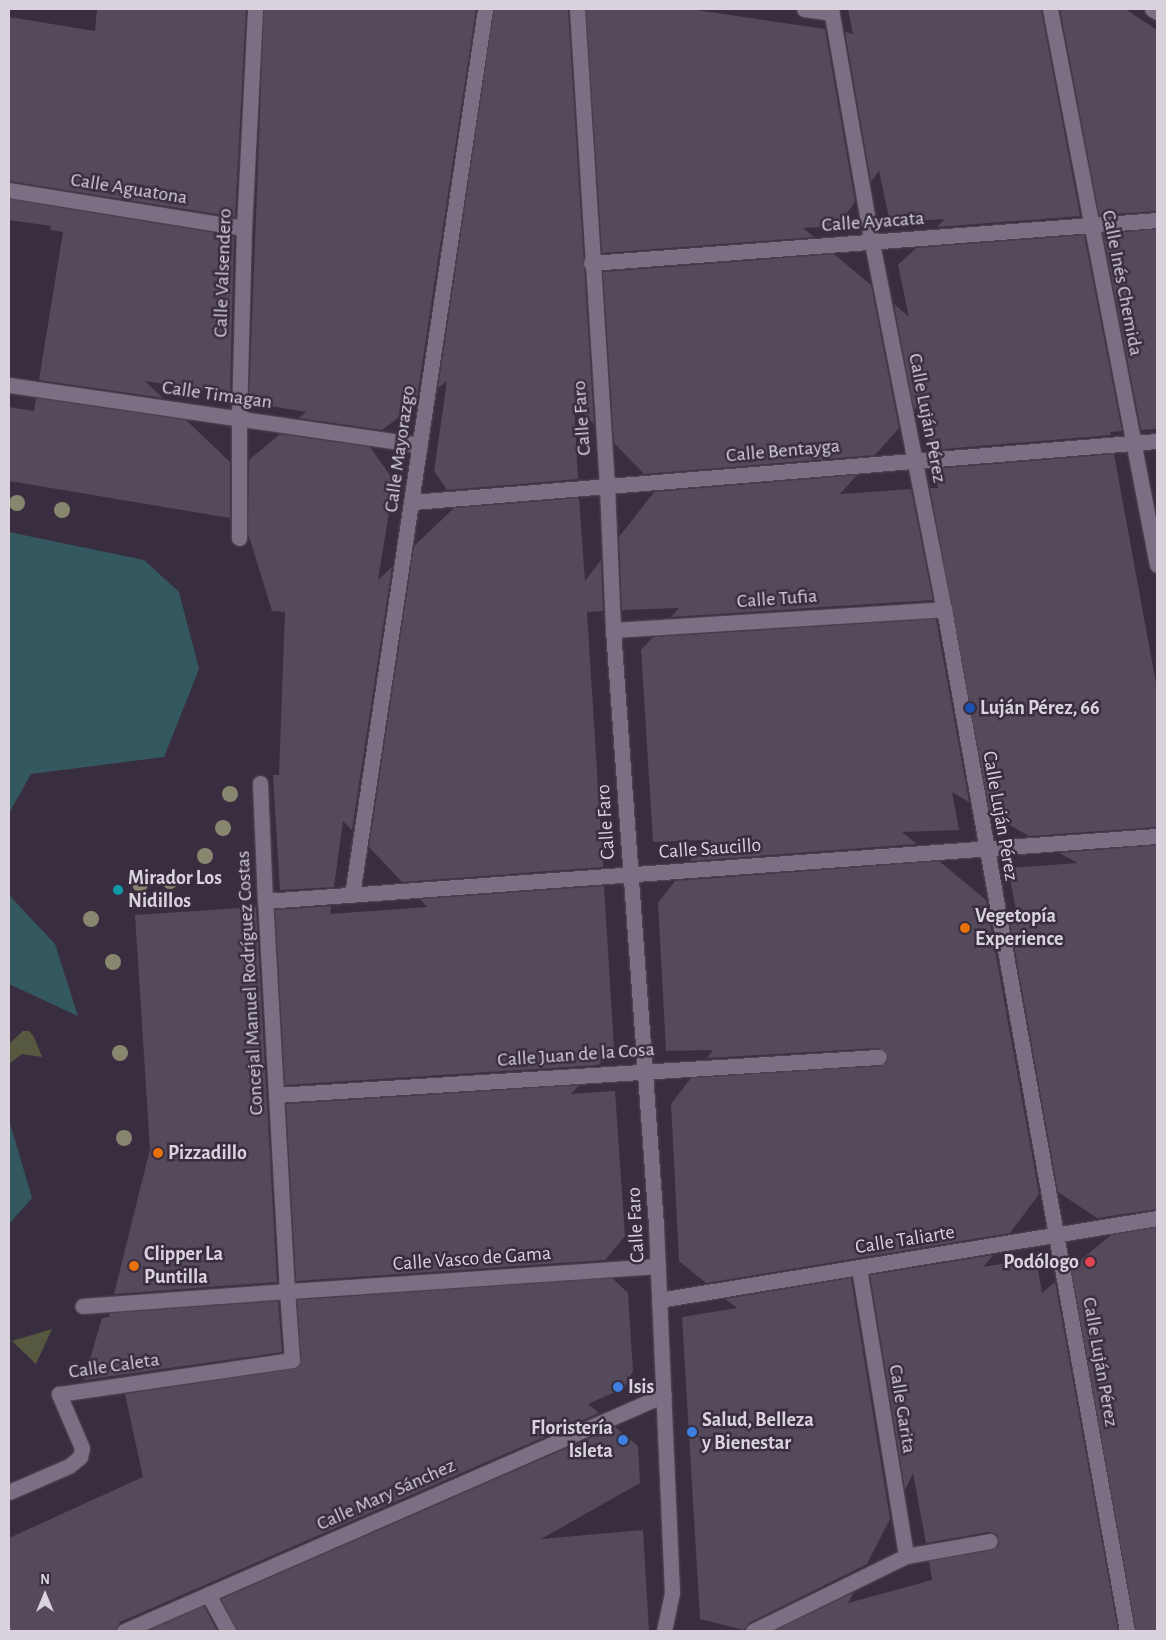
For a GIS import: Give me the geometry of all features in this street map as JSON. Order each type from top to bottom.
[{"type":"street","name":"Calle Valsendero","points":[[239,538],[239,418],[244,228],[255,9]]},
{"type":"street","name":"Calle Mayorazgo","points":[[352,894],[413,502],[485,9]]},
{"type":"street","name":"Calle Faro","points":[[577,9],[591,263],[607,486],[613,630],[630,874],[647,1070],[658,1266],[672,1593],[664,1631]]},
{"type":"street","points":[[804,9],[832,11]]},
{"type":"street","name":"Calle Inés Chemida","points":[[1050,9],[1089,225],[1134,442],[1157,565]]},
{"type":"street","points":[[1152,9],[1157,12]]},
{"type":"street","name":"Calle Luján Pérez","points":[[832,11],[872,243],[944,608],[985,849],[1057,1235],[1127,1631]]},
{"type":"street","name":"Calle Aguatona","points":[[9,190],[244,228]]},
{"type":"street","name":"Calle Ayacata","points":[[591,263],[1157,220]]},
{"type":"street","name":"Calle Timagan","points":[[9,385],[420,445]]},
{"type":"street","name":"Calle Bentayga","points":[[413,502],[1157,440]]},
{"type":"street","name":"Calle Tufia","points":[[613,630],[944,608]]},
{"type":"street","name":"Concejal Manuel Rodríguez Costas","points":[[260,783],[265,901],[292,1360]]},
{"type":"street","name":"Calle Saucillo","points":[[265,901],[1157,836]]},
{"type":"street","name":"Calle Juan de la Cosa","points":[[276,1095],[647,1070],[878,1057]]},
{"type":"street","name":"Calle Taliarte","points":[[659,1300],[1157,1218]]},
{"type":"street","name":"Calle Vasco de Gama","points":[[83,1306],[658,1266]]},
{"type":"street","name":"Calle Garita","points":[[859,1268],[906,1556]]},
{"type":"street","name":"Calle Caleta","points":[[9,1492],[69,1466],[80,1457],[82,1448],[59,1394],[292,1360]]},
{"type":"street","name":"Calle Mary Sánchez","points":[[124,1631],[664,1395]]},
{"type":"street","points":[[753,1631],[906,1556],[990,1541]]},
{"type":"street","points":[[208,1594],[228,1631]]},
{"type":"shaded area","points":[[9,532],[144,560],[179,592],[199,669],[164,757],[31,774],[9,813]]},
{"type":"shaded area","points":[[9,895],[55,944],[78,1016],[9,984]]},
{"type":"shaded area","points":[[23,1031],[29,1031],[34,1037],[42,1057],[22,1054],[9,1064],[9,1044]]},
{"type":"shaded area","points":[[9,1120],[32,1198],[9,1224]]},
{"type":"shaded area","points":[[52,1329],[36,1364],[12,1341]]},
{"type":"building","points":[[97,9],[246,9],[235,217],[9,181],[9,17],[95,31]]},
{"type":"building","points":[[264,9],[476,9],[416,404],[382,430],[299,418],[306,412],[252,403],[249,397]]},
{"type":"building","points":[[494,9],[568,9],[594,424],[574,404],[578,479],[447,490],[434,471],[447,381],[438,388]]},
{"type":"building","points":[[586,9],[689,9],[825,29],[855,202],[837,226],[803,228],[814,237],[602,253]]},
{"type":"building","points":[[848,9],[1041,9],[1080,216],[937,227],[945,219],[890,222],[879,171],[871,182],[845,32],[853,34]]},
{"type":"building","points":[[1060,9],[1125,9],[1157,30],[1157,211],[1099,215]]},
{"type":"building","points":[[9,199],[234,236],[230,394],[145,381],[163,398],[39,380],[63,232],[50,230],[51,226],[9,220]]},
{"type":"building","points":[[1157,229],[1157,429],[1141,430],[1103,234]]},
{"type":"building","points":[[1084,235],[1122,431],[1110,432],[1111,435],[931,450],[922,401],[914,410],[894,304],[909,317],[898,265],[916,248]]},
{"type":"building","points":[[834,254],[871,285],[899,428],[875,455],[644,474],[614,443],[603,272]]},
{"type":"building","points":[[36,398],[186,420],[230,462],[230,518],[9,481],[9,407],[34,411]]},
{"type":"building","points":[[280,434],[370,447],[394,481],[378,580],[392,567],[352,830],[343,821],[334,887],[280,890],[273,775],[279,775],[285,612],[272,611],[248,533],[249,460]]},
{"type":"building","points":[[1114,454],[1157,689],[1157,827],[1029,836],[990,814],[930,488],[938,488],[934,469]]},
{"type":"building","points":[[857,475],[840,494],[911,489],[933,600],[671,617],[679,608],[622,610],[619,537],[654,492]]},
{"type":"building","points":[[579,498],[585,581],[601,560],[603,611],[587,612],[603,867],[402,882],[369,847],[414,546],[454,508]]},
{"type":"building","points":[[936,619],[969,802],[952,792],[959,830],[902,832],[917,844],[690,861],[706,840],[653,842],[641,650],[653,637]]},
{"type":"building","points":[[1157,845],[1157,1209],[1097,1218],[1058,1192],[1009,917],[1019,926],[1008,868],[1078,863],[1059,853]]},
{"type":"building","points":[[939,861],[986,900],[1039,1194],[1010,1233],[706,1283],[679,1261],[671,1104],[691,1078],[880,1066],[887,1062],[888,1056],[878,1048],[707,1058],[713,1050],[666,1051],[658,903],[675,881]]},
{"type":"building","points":[[604,886],[614,1048],[598,1065],[285,1085],[275,910],[331,906],[330,914],[427,907],[420,899]]},
{"type":"building","points":[[256,907],[277,1282],[114,1294],[150,1149],[135,915]]},
{"type":"building","points":[[579,1085],[571,1094],[615,1091],[625,1236],[605,1260],[296,1281],[286,1104]]},
{"type":"building","points":[[1157,1227],[1157,1631],[1136,1631],[1071,1268],[1111,1235]]},
{"type":"building","points":[[993,1255],[983,1267],[1036,1258],[1042,1293],[1055,1282],[1118,1631],[774,1631],[854,1592],[848,1603],[932,1580],[929,1561],[992,1550],[999,1545],[997,1535],[989,1532],[926,1543],[913,1473],[905,1490],[870,1275]]},
{"type":"building","points":[[612,1278],[628,1293],[633,1371],[624,1388],[588,1404],[599,1413],[120,1622],[115,1631],[9,1631],[9,1538],[143,1477],[125,1394],[297,1368],[301,1359],[297,1300]]},
{"type":"building","points":[[851,1278],[890,1519],[867,1564],[749,1623],[744,1630],[700,1619],[682,1317],[737,1308],[725,1299]]},
{"type":"building","points":[[278,1301],[282,1352],[84,1380],[102,1318],[109,1317],[110,1313]]},
{"type":"building","points":[[615,1427],[638,1446],[640,1483],[541,1539],[643,1530],[649,1631],[237,1631],[221,1599]]},
{"type":"building","points":[[204,1606],[217,1631],[147,1631]]},
{"type":"place","name":"Luján Pérez, 66","points":[[970,708]]},
{"type":"place","name":"Mirador Los Nidillos","points":[[118,890]]},
{"type":"place","name":"Vegetopía Experience","points":[[965,928]]},
{"type":"place","name":"Pizzadillo","points":[[158,1153]]},
{"type":"place","name":"Podólogo","points":[[1090,1262]]},
{"type":"place","name":"Clipper La Puntilla","points":[[134,1266]]},
{"type":"place","name":"Isis","points":[[618,1387]]},
{"type":"place","name":"Salud, Belleza y Bienestar","points":[[692,1432]]},
{"type":"place","name":"Floristería Isleta","points":[[623,1440]]}]
